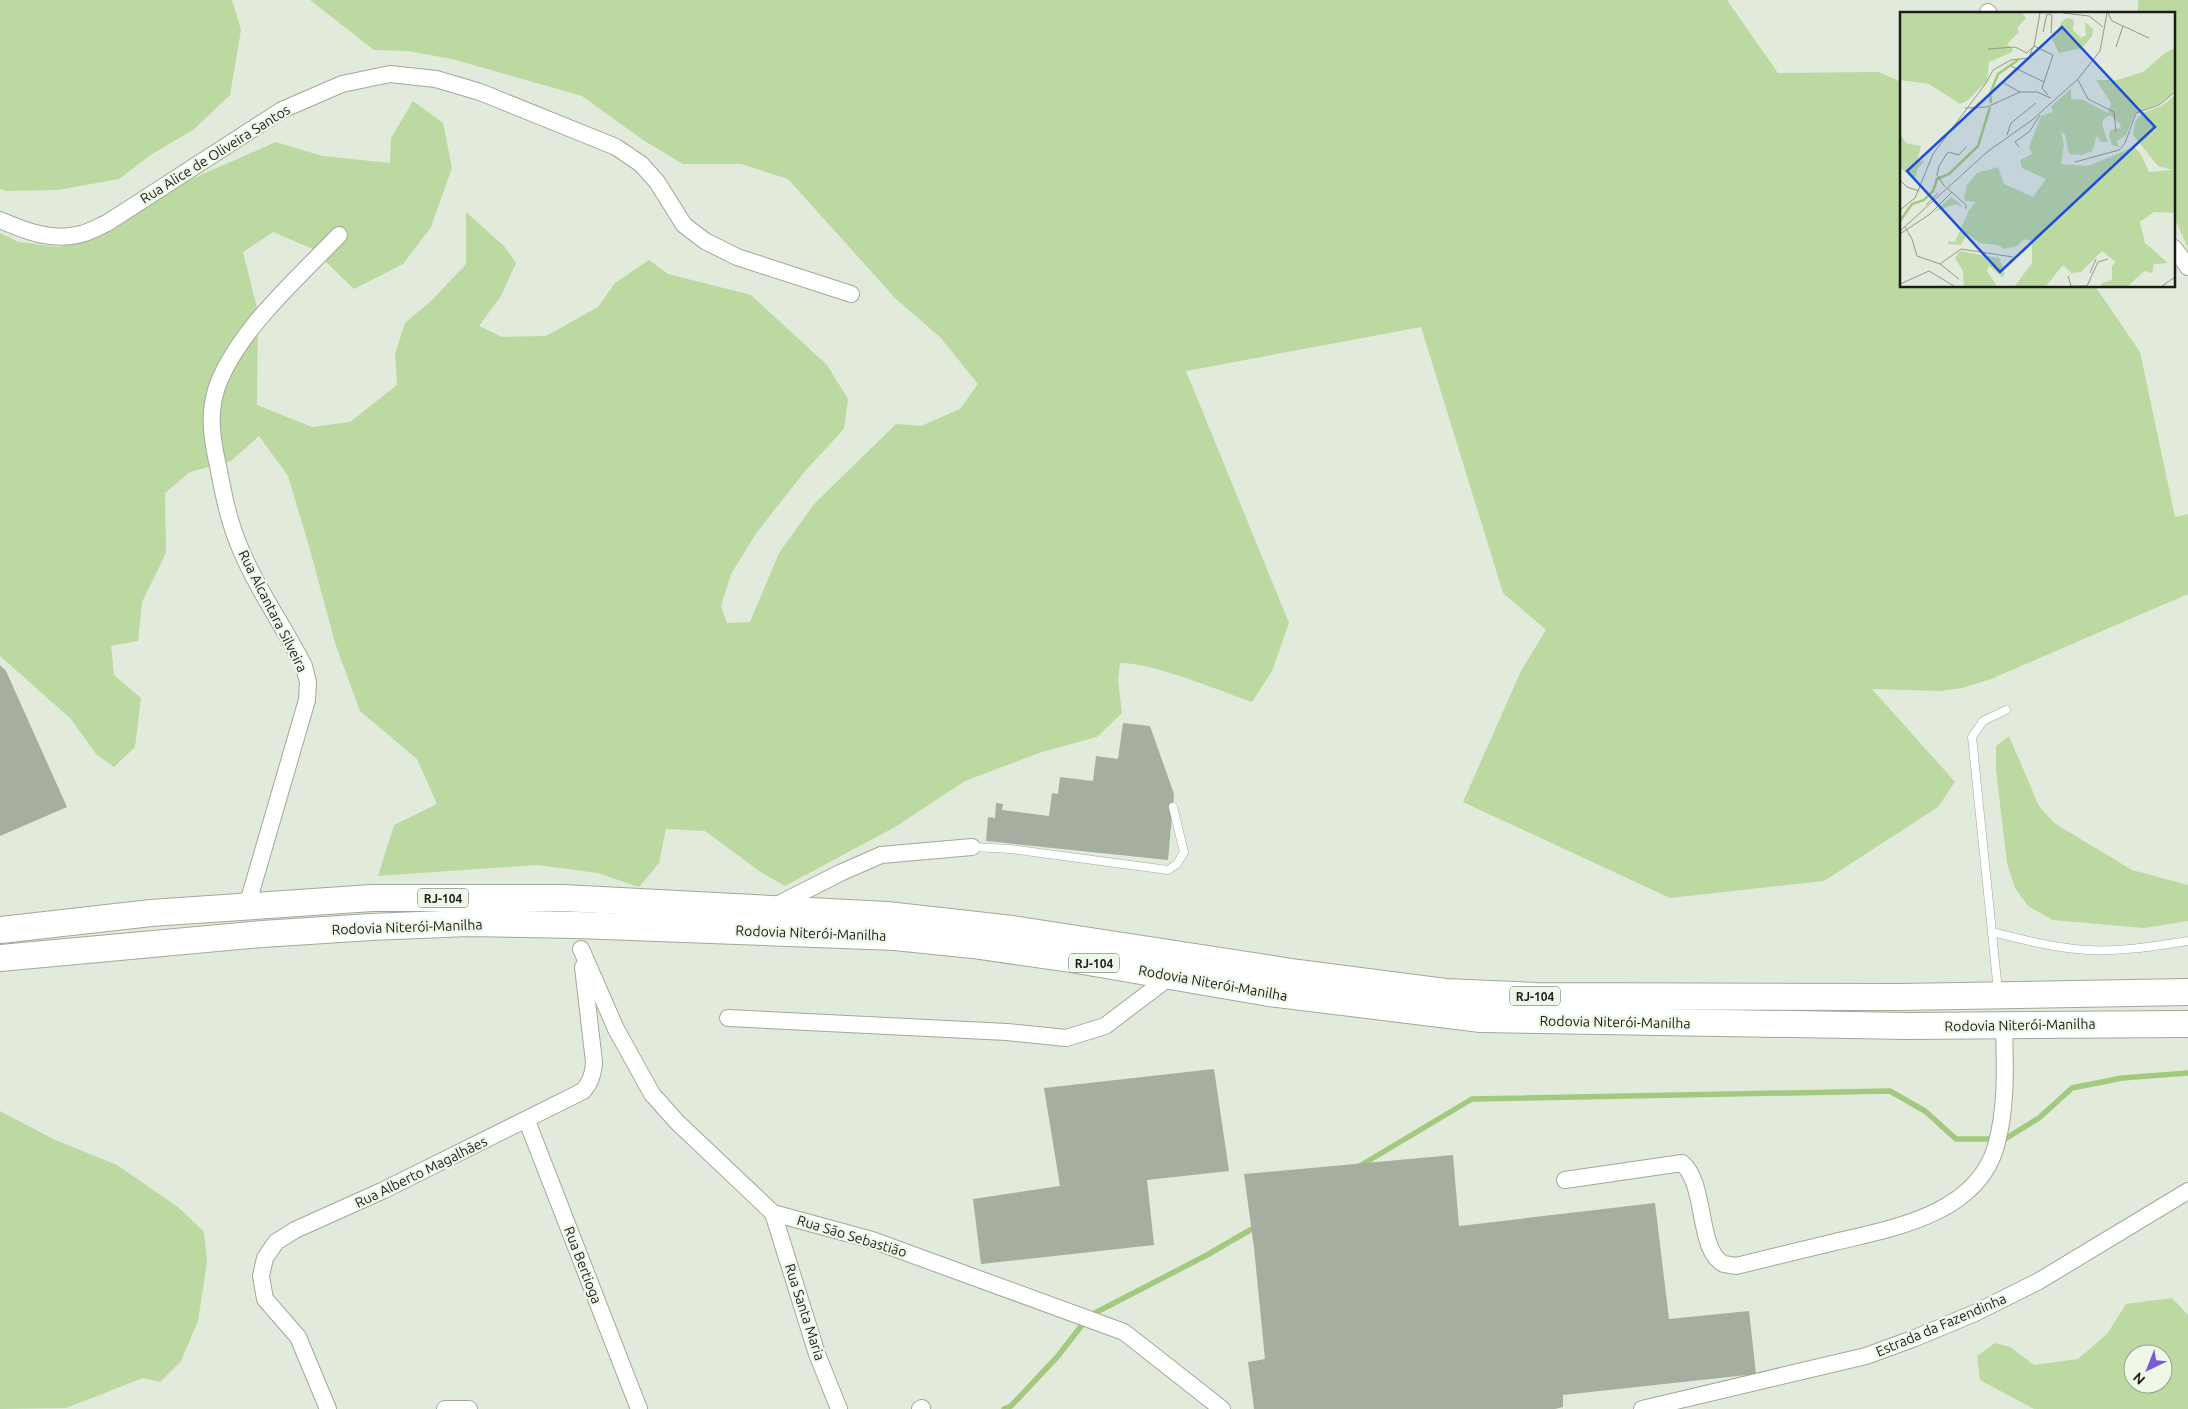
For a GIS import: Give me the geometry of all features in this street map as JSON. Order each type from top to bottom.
[{"type":"highway","name":"Rodovia Niterói-Manilha","points":[[0,930],[151,913],[372,898],[563,898],[887,915],[1012,929],[1298,974],[1445,992],[1607,997],[1999,996],[2188,992]]},
{"type":"highway","name":"Rodovia Niterói-Manilha","points":[[0,958],[252,935],[468,923],[579,937],[896,937],[974,945],[1269,993],[1480,1019],[1687,1024],[2004,1026],[2188,1024]]},
{"type":"street","name":"Rua Alice de Oliveira Santos","points":[[0,220],[22,230],[51,237],[80,234],[106,223],[282,110],[342,84],[390,74],[436,79],[480,92],[616,147],[641,164],[657,182],[684,225],[705,241],[737,257],[851,294]]},
{"type":"street","name":"Rua Alcantara Silveira","points":[[246,906],[308,700],[308,682],[304,666],[238,542],[224,495],[212,436],[212,403],[221,377],[237,350],[265,312],[339,235]]},
{"type":"street","points":[[2176,251],[2188,267]]},
{"type":"street","points":[[771,908],[840,873],[881,855],[972,847]]},
{"type":"street","name":"Rua Alberto Magalhães","points":[[328,1409],[298,1337],[265,1299],[261,1276],[265,1258],[276,1242],[295,1230],[527,1121],[583,1091],[590,1084],[593,1074],[592,1029],[579,937]]},
{"type":"street","name":"Rua São Sebastião","points":[[579,937],[616,1029],[652,1094],[677,1122],[773,1213],[872,1240],[1124,1332],[1222,1409]]},
{"type":"street","points":[[728,1018],[1007,1032],[1066,1038],[1105,1026],[1171,976]]},
{"type":"street","points":[[1565,1180],[1676,1162],[1682,1163],[1693,1177],[1710,1244],[1715,1256],[1724,1264],[1736,1266],[1907,1225],[1946,1207],[1973,1185],[1986,1168],[1996,1147],[2004,1098],[2004,1026]]},
{"type":"street","name":"Rua Bertioga","points":[[527,1121],[639,1409]]},
{"type":"street","name":"Estrada da Fazendinha","points":[[1642,1409],[1866,1356],[1915,1338],[1975,1313],[2039,1281],[2188,1192]]},
{"type":"street","name":"Rua Santa Maria","points":[[773,1213],[817,1354],[839,1409]]},
{"type":"street","points":[[444,1409],[469,1409]]},
{"type":"lane","points":[[1999,996],[1972,737],[1983,721],[2006,710]]},
{"type":"lane","points":[[972,847],[1011,849],[1168,870],[1177,864],[1184,852],[1173,807]]},
{"type":"lane","points":[[1992,932],[2042,945],[2089,950],[2188,941]]},
{"type":"green space","points":[[0,0],[232,0],[241,30],[230,95],[193,130],[152,154],[119,179],[58,190],[6,191],[0,189]]},
{"type":"green space","points":[[310,0],[1727,0],[1778,73],[1878,72],[1900,81],[1900,288],[2096,288],[2140,352],[2175,517],[2188,514],[2188,594],[1991,679],[1962,688],[1940,691],[1872,689],[1955,782],[1938,807],[1824,881],[1670,898],[1463,802],[1521,671],[1546,630],[1503,593],[1421,327],[1186,371],[1289,623],[1272,671],[1252,702],[1168,672],[1134,664],[1120,663],[1118,680],[1122,713],[1097,737],[1042,752],[965,781],[895,827],[785,886],[762,873],[705,831],[666,829],[659,863],[639,887],[598,873],[537,865],[378,876],[394,825],[437,804],[417,759],[360,711],[335,643],[288,476],[259,436],[231,461],[190,472],[165,493],[166,553],[142,602],[138,641],[111,646],[114,675],[141,698],[135,747],[114,767],[96,754],[71,719],[0,656],[0,233],[19,242],[60,247],[113,230],[178,185],[276,142],[322,156],[390,163],[391,138],[413,101],[443,123],[452,168],[431,227],[403,264],[354,289],[313,249],[273,232],[243,252],[258,312],[257,405],[312,427],[350,422],[397,385],[395,354],[405,323],[432,300],[466,264],[466,212],[505,247],[516,263],[501,296],[479,326],[502,337],[546,336],[598,307],[615,283],[649,260],[668,274],[751,295],[827,365],[848,399],[844,429],[806,470],[757,532],[731,574],[721,606],[727,623],[750,622],[779,553],[815,503],[896,424],[921,426],[960,409],[978,384],[940,337],[896,299],[788,179],[741,164],[683,164],[643,140],[582,96],[452,59],[408,51],[374,50]]},
{"type":"green space","points":[[2138,0],[2188,0],[2188,248],[2176,221],[2176,12],[2138,12]]},
{"type":"green space","points":[[2009,736],[2039,806],[2054,823],[2132,870],[2188,885],[2188,921],[2144,928],[2053,920],[2028,906],[2015,888],[2007,863],[1996,770],[1996,746]]},
{"type":"green space","points":[[0,1111],[53,1139],[117,1165],[178,1207],[204,1232],[207,1262],[198,1321],[181,1361],[160,1382],[143,1378],[66,1408],[0,1409]]},
{"type":"green space","points":[[2172,1298],[2188,1315],[2188,1409],[2034,1409],[1980,1380],[1977,1356],[1995,1343],[2010,1347],[2034,1365],[2078,1359],[2107,1334],[2126,1304]]},
{"type":"building","points":[[0,665],[6,671],[67,807],[0,836]]},
{"type":"building","points":[[1123,723],[1150,726],[1174,794],[1168,860],[986,841],[988,817],[995,818],[996,803],[1003,804],[1002,810],[1049,816],[1052,793],[1058,794],[1060,777],[1093,781],[1096,756],[1118,759]]},
{"type":"building","points":[[1214,1069],[1229,1171],[1147,1180],[1154,1245],[981,1264],[973,1199],[1060,1186],[1044,1088]]},
{"type":"building","points":[[1453,1155],[1459,1226],[1655,1203],[1669,1319],[1749,1311],[1756,1374],[1563,1395],[1563,1407],[1555,1409],[1254,1409],[1248,1362],[1265,1359],[1254,1248],[1244,1174]]},
{"type":"waterway","points":[[1358,1167],[1472,1099],[1890,1091],[1925,1111],[1956,1139],[2005,1139],[2039,1118],[2072,1088],[2122,1078],[2188,1073]]},
{"type":"waterway","points":[[1004,1409],[1011,1406],[1058,1356],[1089,1316],[1207,1255],[1257,1226]]}]
